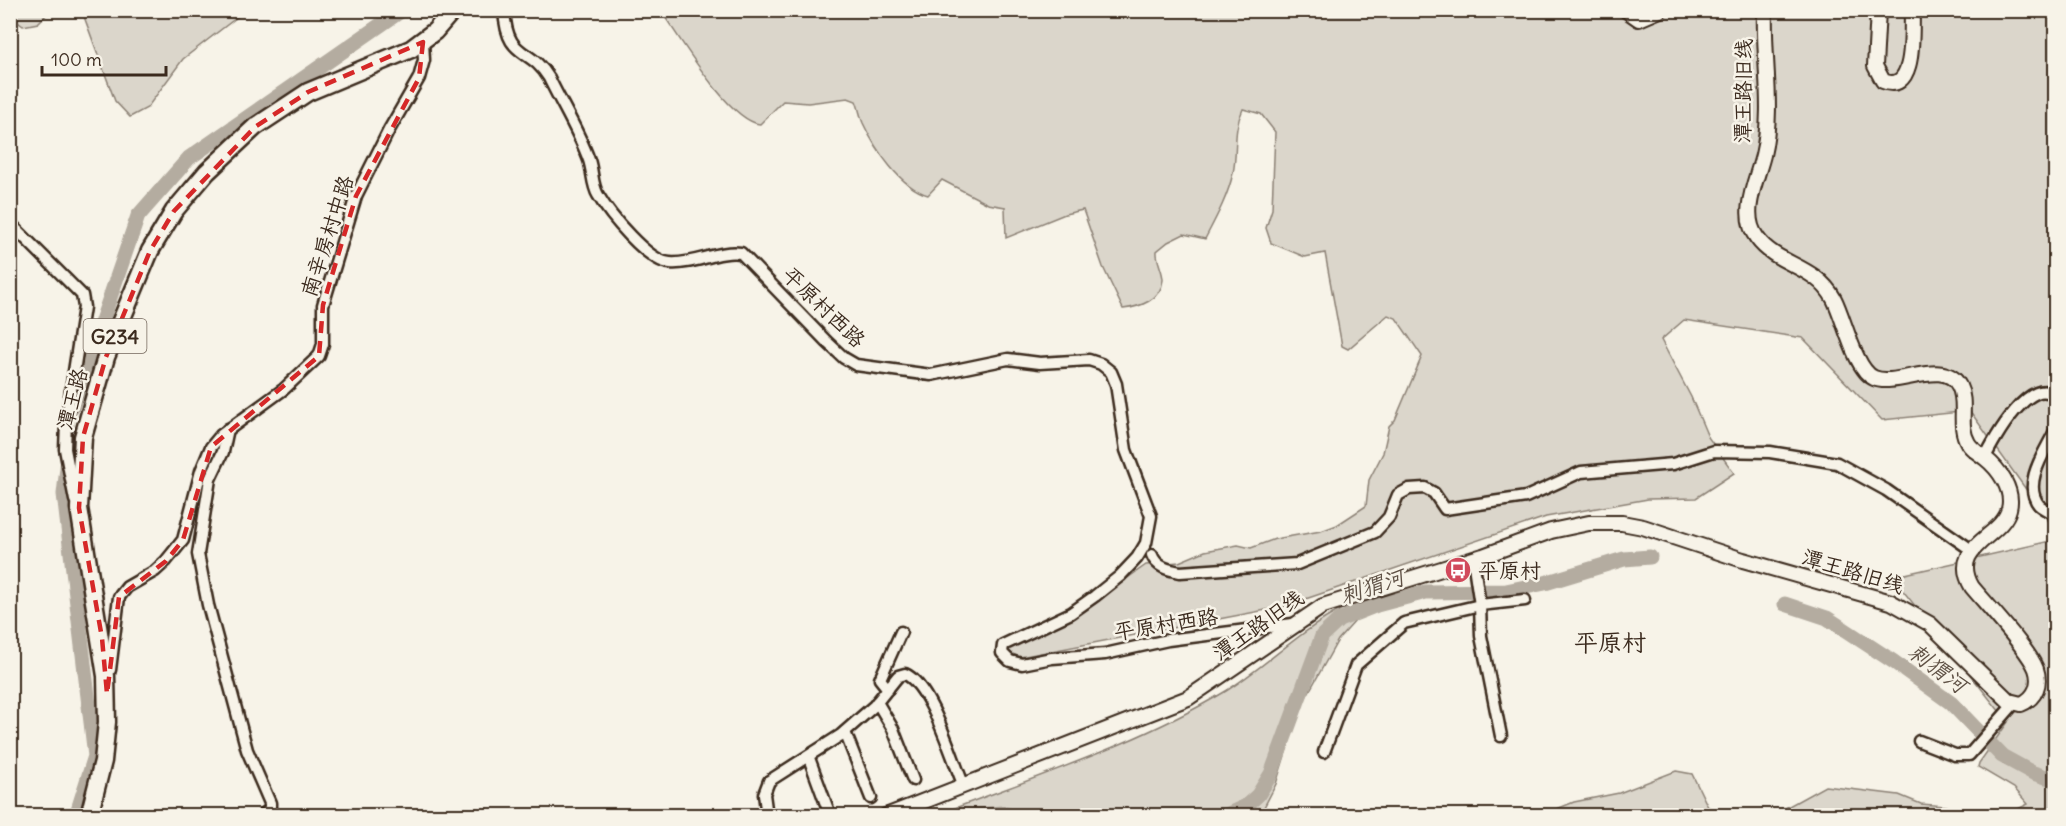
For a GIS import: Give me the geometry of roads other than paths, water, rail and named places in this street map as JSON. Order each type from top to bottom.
[{"type":"highway","name":"潭王路","points":[[88,816],[103,761],[107,694],[102,638],[80,508],[83,437],[106,357],[150,251],[174,211],[207,172],[255,128],[308,92],[423,42],[453,10]]},
{"type":"main road","points":[[1626,10],[1639,19],[1660,10]]},
{"type":"main road","name":"潭王路旧线","points":[[886,816],[1188,698],[1293,624],[1340,599],[1573,526],[1607,522],[1643,528],[1743,560],[1891,602],[1930,624],[2003,696],[2021,704],[2034,693],[2037,686],[2036,671],[1969,582],[1966,569],[1973,551],[2002,522],[2010,507],[2004,482],[1985,458],[1972,448],[1963,431],[1962,394],[1957,382],[1948,376],[1935,373],[1886,380],[1869,375],[1861,365],[1839,309],[1824,285],[1808,271],[1771,251],[1754,232],[1750,218],[1751,198],[1766,137],[1765,10]]},
{"type":"main road","points":[[1878,10],[1875,66],[1883,81],[1894,84],[1904,79],[1909,68],[1912,10]]},
{"type":"street","name":"平原村西路","points":[[504,10],[510,41],[516,50],[542,66],[549,78],[589,161],[601,200],[617,222],[659,261],[671,264],[729,252],[741,253],[833,349],[856,365],[931,375],[1008,359],[1040,363],[1089,360],[1101,364],[1111,372],[1116,384],[1126,450],[1151,516],[1146,543],[1137,558],[1120,576],[1095,596],[1071,613],[1003,645],[1002,653],[1010,661],[1022,664],[1052,658],[1105,654],[1168,640],[1293,624]]},
{"type":"street","name":"南辛房村中路","points":[[107,694],[119,597],[128,587],[160,566],[183,540],[201,471],[212,447],[228,429],[284,389],[319,356],[325,296],[356,196],[389,130],[419,78],[424,60],[423,42]]},
{"type":"street","points":[[10,223],[82,296],[84,307],[72,376],[65,449],[71,485],[84,534]]},
{"type":"street","points":[[1985,458],[2027,396],[2040,391],[2052,394],[2055,398]]},
{"type":"street","points":[[228,429],[223,452],[210,479],[198,554],[208,605],[247,750],[270,803],[270,809],[262,816]]},
{"type":"street","points":[[2055,429],[2039,462],[2033,494],[2040,505],[2055,515]]},
{"type":"street","points":[[1152,555],[1154,560],[1167,569],[1180,572],[1297,564],[1376,532],[1389,518],[1398,495],[1409,489],[1425,488],[1434,493],[1445,509],[1526,496],[1581,472],[1673,464],[1714,451],[1770,452],[1837,463],[1886,490],[1973,551]]},
{"type":"street","points":[[1473,559],[1480,605],[1480,636],[1501,736]]},
{"type":"street","points":[[1324,752],[1356,665],[1404,623],[1480,605],[1525,600]]},
{"type":"street","points":[[888,689],[880,679],[901,632]]},
{"type":"street","points":[[767,816],[764,794],[769,782],[809,758],[845,732],[877,702],[898,676],[905,674],[913,678],[924,691],[964,786]]},
{"type":"street","points":[[877,702],[893,729],[913,780]]},
{"type":"street","points":[[1919,741],[1955,755],[1969,755],[2012,706]]},
{"type":"street","points":[[845,732],[872,798]]},
{"type":"street","points":[[809,758],[830,815]]},
{"type":"street","points":[[95,816],[100,796],[96,787]]},
{"type":"waterway","points":[[72,408],[138,216],[189,158],[402,10]]},
{"type":"waterway","points":[[68,459],[64,494],[95,756],[76,816]]},
{"type":"waterway","name":"刺猬河","points":[[1224,816],[1246,806],[1258,795],[1271,774],[1322,636],[1339,620],[1377,605],[1426,592],[1506,591],[1545,583],[1624,559],[1650,557]]},
{"type":"waterway","name":"刺猬河","points":[[1785,604],[1827,618],[1951,703],[2002,756],[2033,773],[2056,780]]},
{"type":"waterway","name":"刺猬河","points":[[968,816],[1001,813],[1012,816]]},
{"type":"place","name":"平原村","points":[[1458,570]]},
{"type":"district","name":"平原村","points":[[1610,642]]}]
